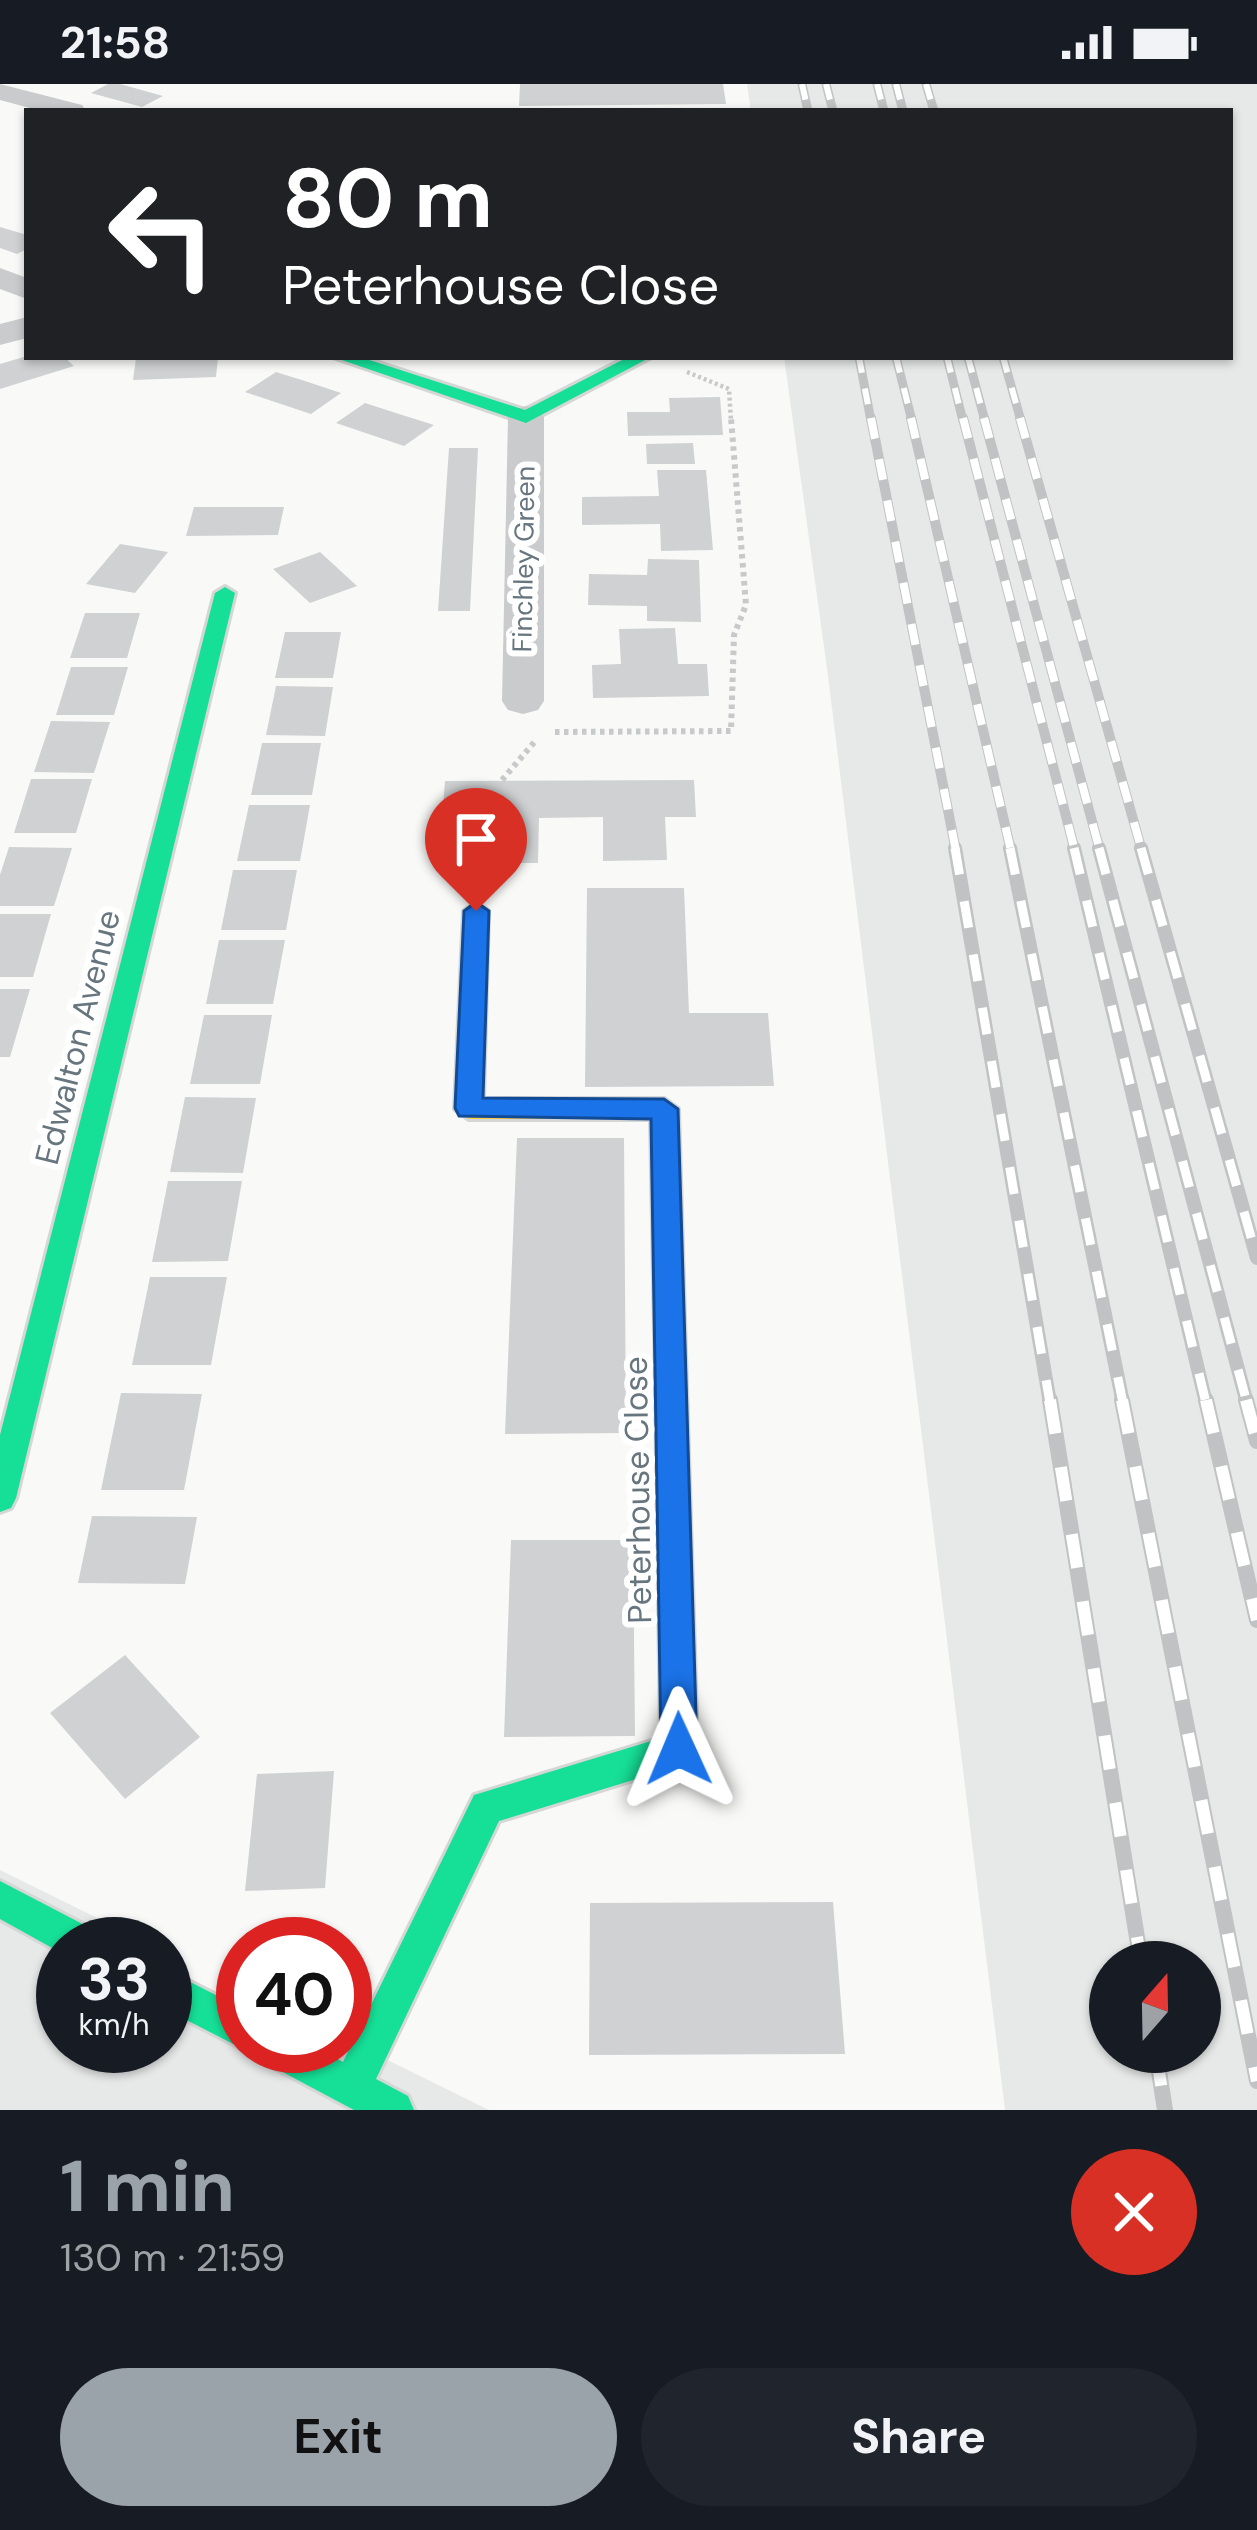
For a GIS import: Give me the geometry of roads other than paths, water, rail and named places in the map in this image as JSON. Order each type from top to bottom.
[{"type":"street","points":[[0,92],[61,108]]},
{"type":"street","name":"Finchley Green","points":[[351,360],[526,417],[654,361]]},
{"type":"street","name":"Finchley Green","points":[[523,701],[526,417]]},
{"type":"street","name":"Edwalton Avenue","points":[[0,1498],[225,593]]},
{"type":"street","name":"Peterhouse Close","points":[[351,2088],[487,1807],[679,1749],[664,1109],[469,1108],[476,911]]},
{"type":"street","points":[[0,1899],[36,1919]]},
{"type":"street","points":[[324,2073],[394,2110]]},
{"type":"railway","points":[[802,84],[807,108]]},
{"type":"railway","points":[[826,84],[832,108]]},
{"type":"railway","points":[[877,84],[883,108]]},
{"type":"railway","points":[[896,84],[902,108]]},
{"type":"railway","points":[[926,84],[933,108]]},
{"type":"railway","points":[[860,360],[871,421]]},
{"type":"railway","points":[[897,360],[912,421]]},
{"type":"railway","points":[[948,360],[963,421]]},
{"type":"railway","points":[[969,360],[985,421]]},
{"type":"railway","points":[[1004,360],[1021,421]]},
{"type":"railway","points":[[871,418],[956,851]]},
{"type":"railway","points":[[911,418],[1011,851]]},
{"type":"railway","points":[[963,418],[1075,851]]},
{"type":"railway","points":[[984,418],[1100,851]]},
{"type":"railway","points":[[1020,418],[1142,851]]},
{"type":"railway","points":[[955,848],[1050,1403]]},
{"type":"railway","points":[[1010,848],[1123,1403]]},
{"type":"railway","points":[[1074,848],[1206,1403]]},
{"type":"railway","points":[[1099,848],[1247,1403]]},
{"type":"railway","points":[[1141,848],[1257,1258]]},
{"type":"railway","points":[[1050,1400],[1138,1941]]},
{"type":"railway","points":[[1122,1400],[1257,2081]]},
{"type":"railway","points":[[1206,1400],[1257,1620]]},
{"type":"railway","points":[[1246,1400],[1257,1441]]},
{"type":"railway","points":[[1159,2073],[1165,2110]]}]
